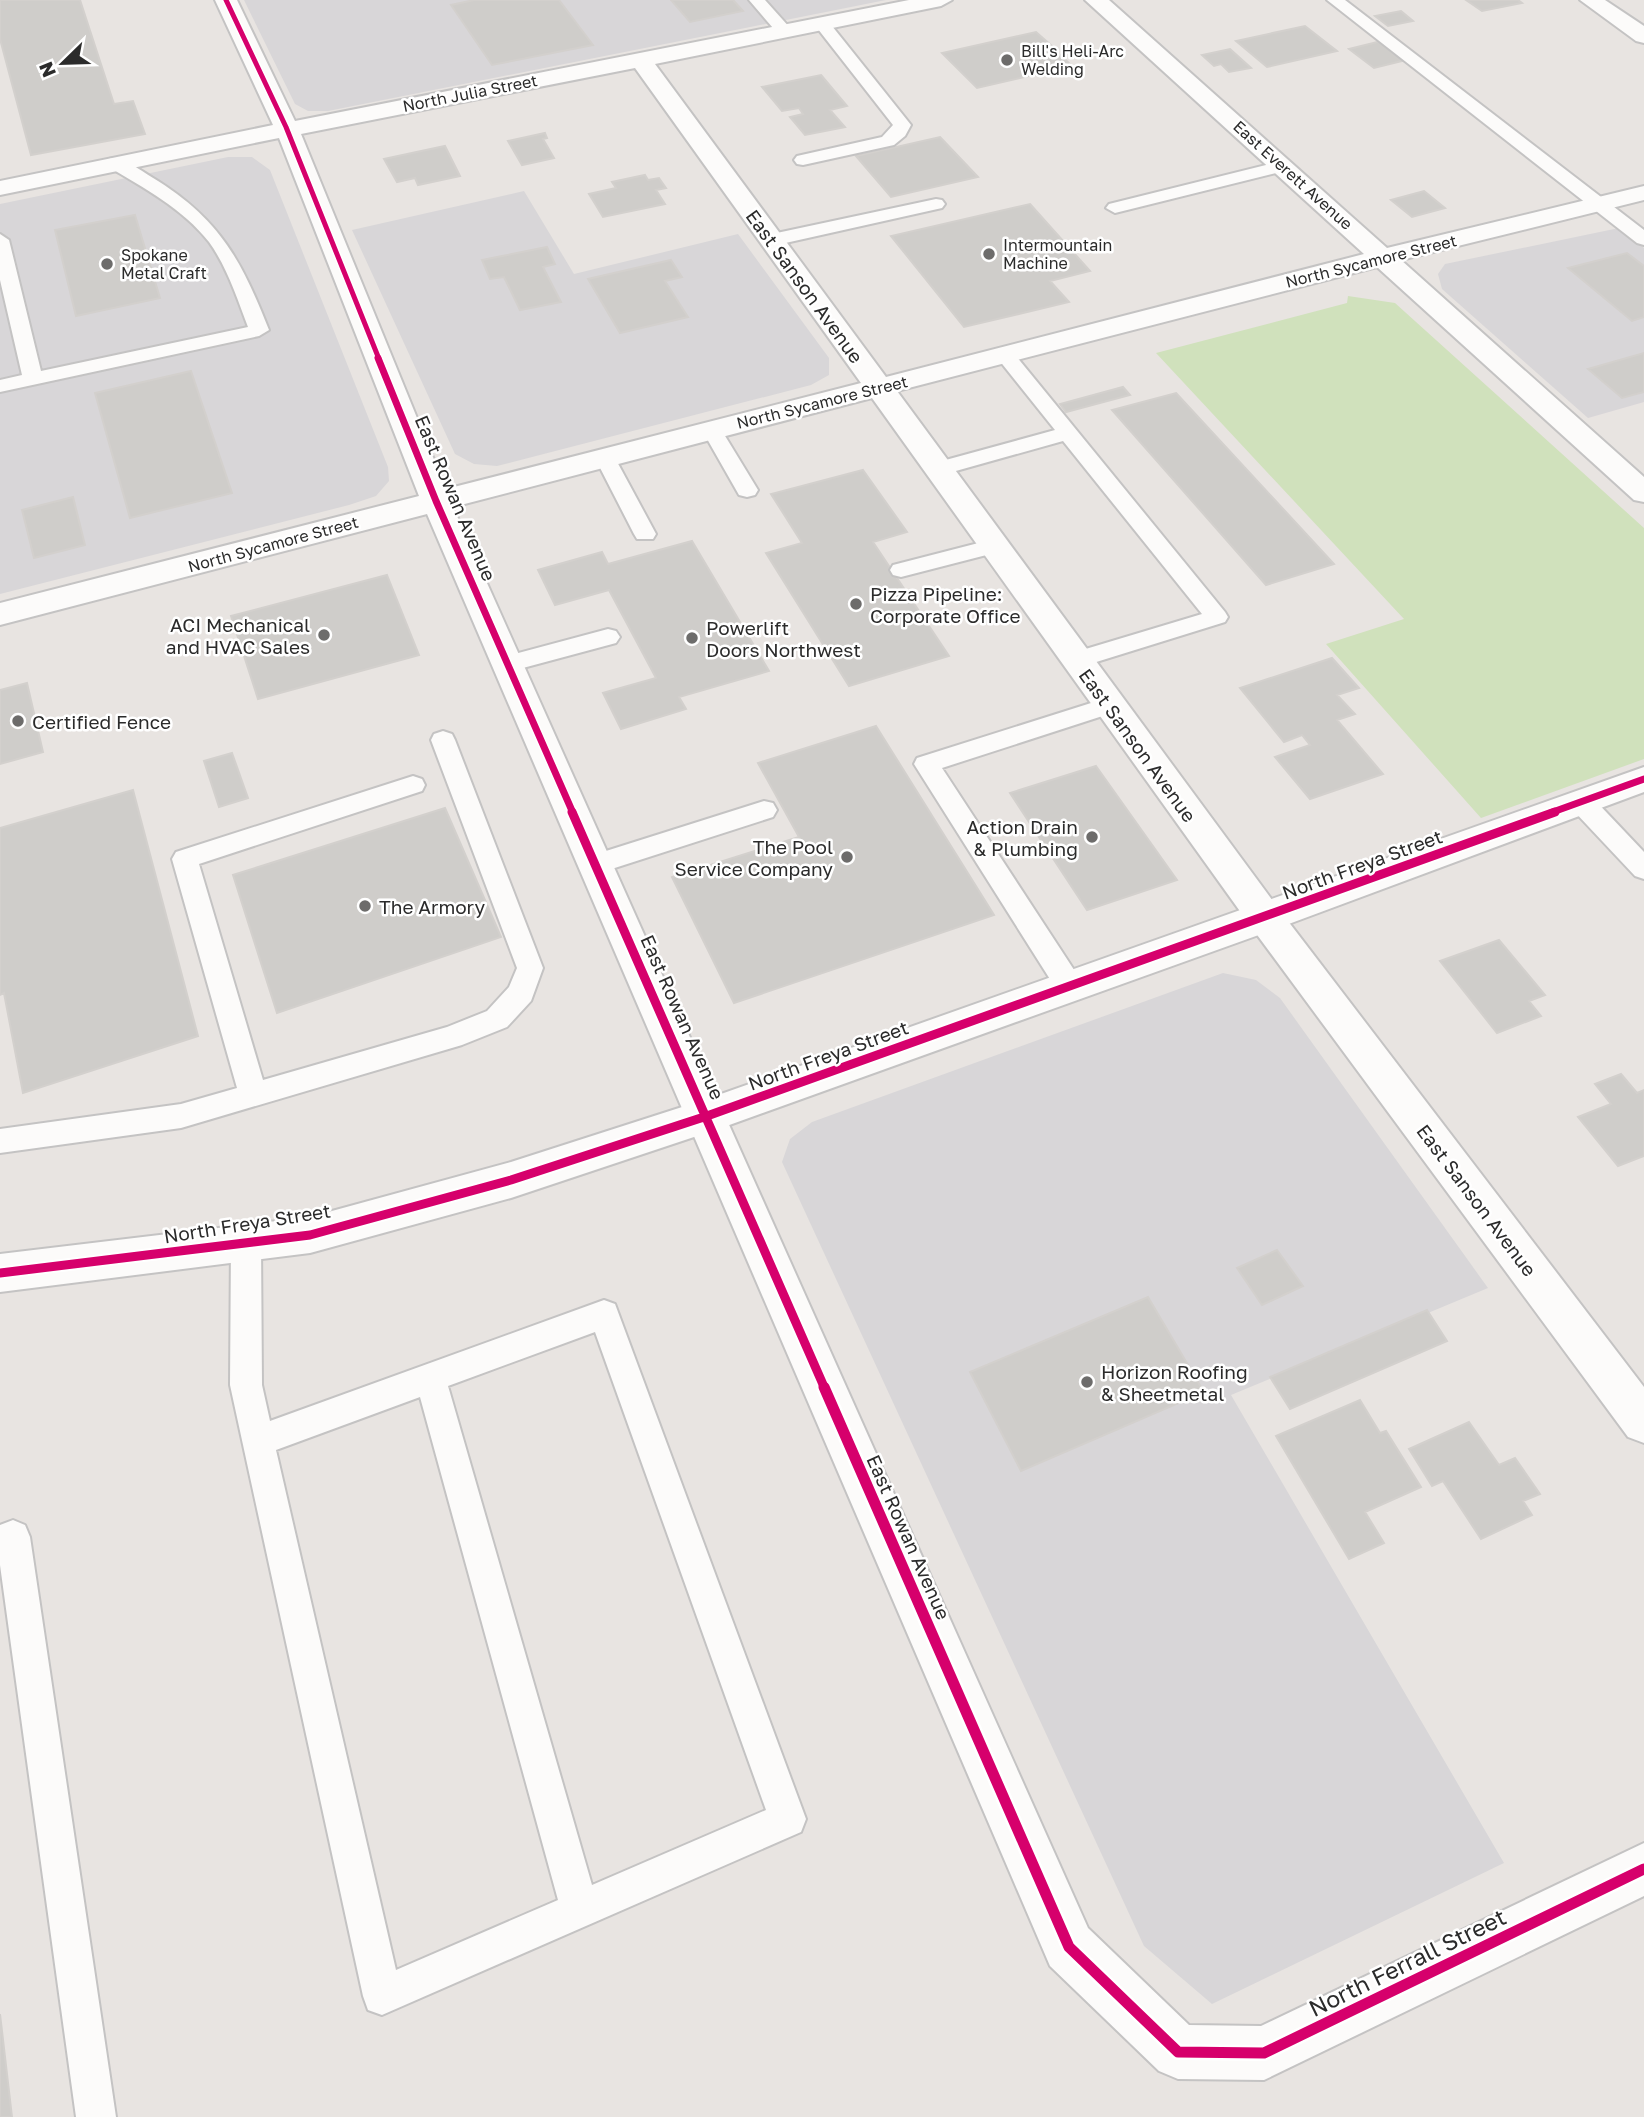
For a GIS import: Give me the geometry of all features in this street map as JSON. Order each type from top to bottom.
[{"type":"street","name":"East Rowan Avenue","points":[[226,0],[286,127],[436,501],[1069,1947],[1178,2052]]},
{"type":"street","name":"North Julia Street","points":[[0,188],[286,127],[642,61],[941,0]]},
{"type":"street","name":"East Everett Avenue","points":[[1096,0],[1644,493]]},
{"type":"street","points":[[1591,0],[1644,36]]},
{"type":"street","name":"East Sanson Avenue","points":[[642,61],[1265,918],[1644,1422]]},
{"type":"street","name":"North Sycamore Street","points":[[0,614],[1384,257],[1644,193]]},
{"type":"street","name":"North Freya Street","points":[[0,1273],[310,1235],[511,1180],[707,1116],[1265,918],[1644,779]]},
{"type":"street","name":"North Ferrall Street","points":[[1178,2052],[1264,2053],[1644,1869]]},
{"type":"lane","points":[[757,0],[785,32]]},
{"type":"lane","points":[[1335,0],[1644,239]]},
{"type":"lane","points":[[803,160],[888,141],[902,125],[822,24]]},
{"type":"lane","points":[[0,386],[259,330],[241,284],[215,237],[166,194],[115,163]]},
{"type":"lane","points":[[1115,208],[1282,166]]},
{"type":"lane","points":[[772,240],[936,204]]},
{"type":"lane","points":[[0,240],[33,379]]},
{"type":"lane","points":[[1005,355],[1217,617],[1077,660]]},
{"type":"lane","points":[[712,430],[747,490]]},
{"type":"lane","points":[[938,469],[1068,433]]},
{"type":"lane","points":[[605,458],[645,534]]},
{"type":"lane","points":[[901,570],[994,546]]},
{"type":"lane","points":[[508,664],[608,637]]},
{"type":"lane","points":[[1070,987],[926,764],[1110,705]]},
{"type":"lane","points":[[0,1142],[181,1116],[452,1037],[497,1019],[521,993],[530,968],[443,740]]},
{"type":"lane","points":[[254,1096],[186,859],[413,785]]},
{"type":"lane","points":[[1581,802],[1644,869]]},
{"type":"lane","points":[[596,864],[764,810]]},
{"type":"lane","points":[[247,1243],[246,1385],[258,1441],[383,1996],[788,1819],[604,1314],[258,1441]]},
{"type":"lane","points":[[430,1377],[580,1910]]},
{"type":"lane","points":[[0,1542],[13,1537],[96,2117]]},
{"type":"shaded area","points":[[244,0],[886,0],[328,111],[308,111],[295,104]]},
{"type":"shaded area","points":[[228,157],[252,157],[270,170],[388,467],[389,481],[376,496],[349,505],[0,594],[0,204]]},
{"type":"shaded area","points":[[524,191],[574,274],[738,234],[829,358],[829,375],[811,385],[497,466],[474,464],[455,454],[352,230]]},
{"type":"shaded area","points":[[1619,228],[1644,248],[1644,402],[1588,418],[1442,289],[1438,274],[1445,264]]},
{"type":"shaded area","points":[[1223,973],[1256,980],[1280,998],[1488,1288],[1231,1395],[1504,1863],[1212,2004],[1144,1946],[782,1162],[790,1139],[812,1122]]},
{"type":"green space","points":[[1348,296],[1395,303],[1644,528],[1644,759],[1481,818],[1326,644],[1404,619],[1156,353],[1347,303]]},
{"type":"building","points":[[0,0],[80,0],[114,104],[133,101],[145,134],[31,155],[0,39]]},
{"type":"building","points":[[474,0],[559,0],[593,45],[492,65],[451,5]]},
{"type":"building","points":[[671,0],[733,0],[743,11],[690,22]]},
{"type":"building","points":[[1466,0],[1518,0],[1522,3],[1482,11]]},
{"type":"building","points":[[1401,11],[1413,21],[1388,26],[1375,16]]},
{"type":"building","points":[[1305,26],[1337,51],[1267,67],[1236,41]]},
{"type":"building","name":"Bill's Heli-Arc Welding","points":[[1036,32],[1053,47],[1033,51],[1037,54],[1055,50],[1072,66],[977,88],[942,53]]},
{"type":"building","points":[[1381,41],[1406,60],[1374,68],[1349,49]]},
{"type":"building","points":[[1230,49],[1251,68],[1229,72],[1221,64],[1214,66],[1202,55]]},
{"type":"building","points":[[821,75],[847,106],[830,110],[845,127],[805,135],[790,117],[803,114],[799,108],[782,111],[762,87]]},
{"type":"building","points":[[545,133],[547,138],[543,139],[554,158],[522,165],[508,141]]},
{"type":"building","points":[[940,137],[978,177],[891,197],[856,156]]},
{"type":"building","points":[[445,146],[460,176],[418,185],[415,178],[397,182],[384,159]]},
{"type":"building","points":[[645,175],[648,180],[659,178],[666,188],[656,190],[665,204],[603,217],[589,194],[616,188],[612,182]]},
{"type":"building","points":[[1424,191],[1445,208],[1412,217],[1391,200]]},
{"type":"building","name":"Intermountain Machine","points":[[1030,204],[1090,271],[1050,281],[1069,302],[964,327],[891,236]]},
{"type":"building","name":"Spokane Metal Craft","points":[[135,215],[160,298],[76,316],[55,230]]},
{"type":"building","points":[[547,247],[555,264],[543,267],[561,302],[520,310],[504,277],[490,279],[482,260]]},
{"type":"building","points":[[1627,253],[1644,266],[1644,317],[1632,321],[1568,268]]},
{"type":"building","points":[[671,260],[682,277],[665,281],[688,317],[620,333],[588,279]]},
{"type":"building","points":[[1644,353],[1644,392],[1622,398],[1588,369]]},
{"type":"building","points":[[191,371],[232,493],[130,518],[95,393]]},
{"type":"building","points":[[1123,387],[1130,395],[1066,412],[1060,404]]},
{"type":"building","points":[[1176,393],[1334,564],[1266,585],[1112,410]]},
{"type":"building","name":"Pizza Pipeline: Corporate Office","points":[[863,470],[907,532],[873,542],[949,656],[849,686],[766,553],[802,543],[771,494]]},
{"type":"building","points":[[73,497],[85,545],[34,558],[22,510]]},
{"type":"building","name":"Powerlift Doors Northwest","points":[[692,541],[769,671],[679,697],[686,709],[621,729],[603,693],[656,678],[609,590],[555,605],[538,570],[602,552],[608,564]]},
{"type":"building","name":"ACI Mechanical and HVAC Sales","points":[[387,575],[419,655],[258,699],[231,616]]},
{"type":"building","points":[[1332,658],[1359,688],[1337,695],[1355,714],[1337,720],[1383,774],[1310,799],[1275,757],[1310,745],[1302,735],[1284,742],[1240,688]]},
{"type":"building","name":"Certified Fence","points":[[27,683],[43,752],[0,764],[0,690]]},
{"type":"building","name":"The Pool Service Company","points":[[876,726],[994,915],[734,1003],[672,877],[799,837],[758,763]]},
{"type":"building","points":[[232,753],[248,798],[219,807],[204,761]]},
{"type":"building","name":"Action Drain & Plumbing","points":[[1096,766],[1177,880],[1087,910],[1010,793]]},
{"type":"building","points":[[133,790],[198,1036],[23,1093],[4,993],[0,995],[0,828]]},
{"type":"building","name":"The Armory","points":[[445,808],[501,937],[277,1013],[233,875]]},
{"type":"building","points":[[1499,940],[1545,995],[1529,1001],[1541,1016],[1497,1033],[1440,961]]},
{"type":"building","points":[[1621,1074],[1637,1093],[1644,1090],[1644,1156],[1618,1166],[1578,1117],[1611,1104],[1595,1084]]},
{"type":"building","points":[[1277,1250],[1303,1286],[1262,1305],[1237,1268]]},
{"type":"building","name":"Horizon Roofing & Sheetmetal","points":[[1148,1297],[1204,1392],[1021,1471],[970,1372]]},
{"type":"building","points":[[1427,1310],[1447,1341],[1290,1409],[1270,1377]]},
{"type":"building","points":[[1360,1400],[1380,1433],[1386,1431],[1421,1487],[1365,1512],[1384,1543],[1349,1559],[1276,1436]]},
{"type":"building","points":[[1469,1422],[1499,1465],[1515,1458],[1540,1494],[1523,1501],[1532,1515],[1481,1539],[1443,1481],[1432,1486],[1409,1449]]},
{"type":"building","points":[[0,2014],[12,2117],[0,2117]]},
{"type":"cycle path","points":[[226,0],[286,127],[436,501],[1069,1947],[1178,2052],[1264,2053],[1644,1869]]},
{"type":"cycle path","points":[[0,1273],[310,1235],[511,1180],[707,1116],[1265,918],[1644,779]]},
{"type":"place","name":"Bill's Heli-Arc Welding","points":[[1007,60]]},
{"type":"place","name":"Intermountain Machine","points":[[989,254]]},
{"type":"place","name":"Spokane Metal Craft","points":[[107,264]]},
{"type":"place","name":"Pizza Pipeline: Corporate Office","points":[[856,604]]},
{"type":"place","name":"ACI Mechanical and HVAC Sales","points":[[324,635]]},
{"type":"place","name":"Powerlift Doors Northwest","points":[[692,638]]},
{"type":"place","name":"Certified Fence","points":[[18,721]]},
{"type":"place","name":"Action Drain & Plumbing","points":[[1092,837]]},
{"type":"place","name":"The Pool Service Company","points":[[847,857]]},
{"type":"place","name":"The Armory","points":[[365,906]]},
{"type":"place","name":"Horizon Roofing & Sheetmetal","points":[[1087,1382]]}]
